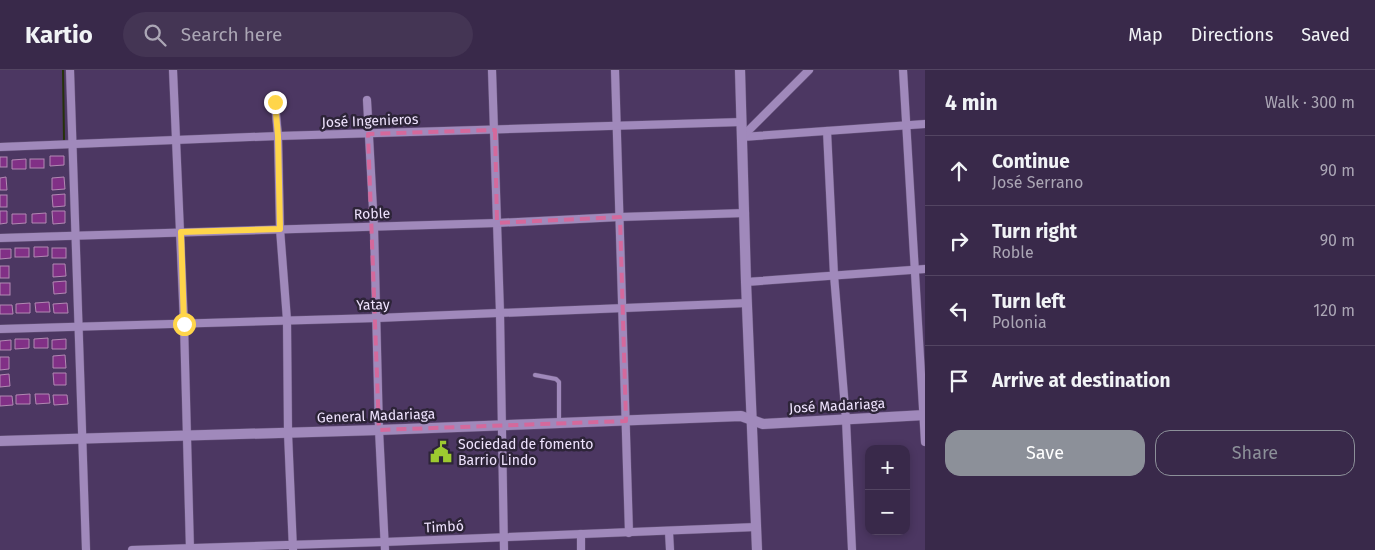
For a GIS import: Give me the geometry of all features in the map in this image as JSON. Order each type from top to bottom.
[{"type":"street","points":[[70,70],[86,550]]},
{"type":"street","points":[[173,70],[181,232],[190,549]]},
{"type":"street","points":[[492,70],[500,313],[504,550]]},
{"type":"street","points":[[615,70],[629,532]]},
{"type":"street","points":[[740,70],[746,282],[757,550]]},
{"type":"street","points":[[742,137],[810,70]]},
{"type":"street","points":[[903,70],[925,442]]},
{"type":"street","points":[[367,100],[374,226],[384,546]]},
{"type":"street","points":[[275,102],[278,136],[280,229],[287,320],[288,433],[293,548]]},
{"type":"street","name":"José Ingenieros","points":[[0,147],[278,136],[742,122]]},
{"type":"street","points":[[742,137],[925,124]]},
{"type":"street","points":[[827,131],[834,275],[846,420],[852,550]]},
{"type":"street","name":"Roble","points":[[0,238],[496,223],[745,213]]},
{"type":"street","points":[[746,282],[925,269]]},
{"type":"street","name":"Yatay","points":[[0,330],[377,318],[747,303]]},
{"type":"street","name":"José Madariaga","points":[[752,421],[763,424],[924,415]]},
{"type":"street","name":"General Madariaga","points":[[0,441],[379,430],[741,416],[752,421]]},
{"type":"street","name":"Timbó","points":[[132,550],[384,546],[504,536],[756,528]]},
{"type":"street","points":[[669,532],[670,550]]},
{"type":"street","points":[[581,534],[582,550]]},
{"type":"lane","points":[[535,375],[556,379],[558,382],[559,423]]},
{"type":"highlighted area","points":[[495,130],[497,223],[620,217],[626,421],[379,430],[368,134]]},
{"type":"building","points":[[50,156],[64,156],[64,165],[50,166]]},
{"type":"building","points":[[0,157],[7,157],[7,167],[0,167]]},
{"type":"building","points":[[26,159],[26,169],[12,169],[12,160]]},
{"type":"building","points":[[30,159],[44,159],[44,168],[30,168]]},
{"type":"building","points":[[6,177],[7,190],[0,190],[0,178]]},
{"type":"building","points":[[64,177],[65,189],[52,190],[52,178]]},
{"type":"building","points":[[65,194],[65,206],[53,207],[52,195]]},
{"type":"building","points":[[0,195],[7,195],[7,207],[0,207]]},
{"type":"building","points":[[0,211],[7,211],[7,223],[0,224]]},
{"type":"building","points":[[52,211],[65,211],[65,223],[53,224]]},
{"type":"building","points":[[46,213],[46,223],[32,223],[32,214]]},
{"type":"building","points":[[12,214],[26,214],[26,223],[12,224]]},
{"type":"building","points":[[34,247],[48,247],[48,256],[34,257]]},
{"type":"building","points":[[15,248],[29,248],[29,257],[15,257]]},
{"type":"building","points":[[52,248],[66,248],[66,258],[52,258]]},
{"type":"building","points":[[0,249],[11,249],[11,258],[0,259]]},
{"type":"building","points":[[53,264],[65,264],[66,276],[53,277]]},
{"type":"building","points":[[0,266],[9,266],[9,278],[0,278]]},
{"type":"building","points":[[66,281],[66,293],[54,294],[53,282]]},
{"type":"building","points":[[0,283],[10,283],[10,295],[0,295]]},
{"type":"building","points":[[49,302],[50,312],[36,312],[35,303]]},
{"type":"building","points":[[30,303],[30,313],[16,313],[16,304]]},
{"type":"building","points":[[67,303],[68,313],[54,313],[53,304]]},
{"type":"building","points":[[0,305],[12,305],[13,314],[0,314]]},
{"type":"building","points":[[48,338],[48,348],[34,348],[34,339]]},
{"type":"building","points":[[15,339],[29,339],[29,348],[15,349]]},
{"type":"building","points":[[66,339],[66,349],[52,349],[52,340]]},
{"type":"building","points":[[11,340],[11,350],[0,350],[0,341]]},
{"type":"building","points":[[65,355],[66,368],[53,368],[53,356]]},
{"type":"building","points":[[0,357],[9,357],[9,369],[0,370]]},
{"type":"building","points":[[53,373],[66,373],[66,385],[54,385]]},
{"type":"building","points":[[9,374],[10,386],[0,387],[0,375]]},
{"type":"building","points":[[30,394],[30,404],[16,404],[16,395]]},
{"type":"building","points":[[35,394],[49,394],[50,403],[36,404]]},
{"type":"building","points":[[53,395],[67,395],[68,404],[54,405]]},
{"type":"building","points":[[0,396],[12,396],[13,405],[0,406]]},
{"type":"waterway","points":[[63,70],[64,140]]},
{"type":"place","name":"Sociedad de fomento Barrio Lindo","points":[[441,452]]},
{"type":"route","points":[[184,324],[181,232],[280,229],[278,136],[275,102]]}]
